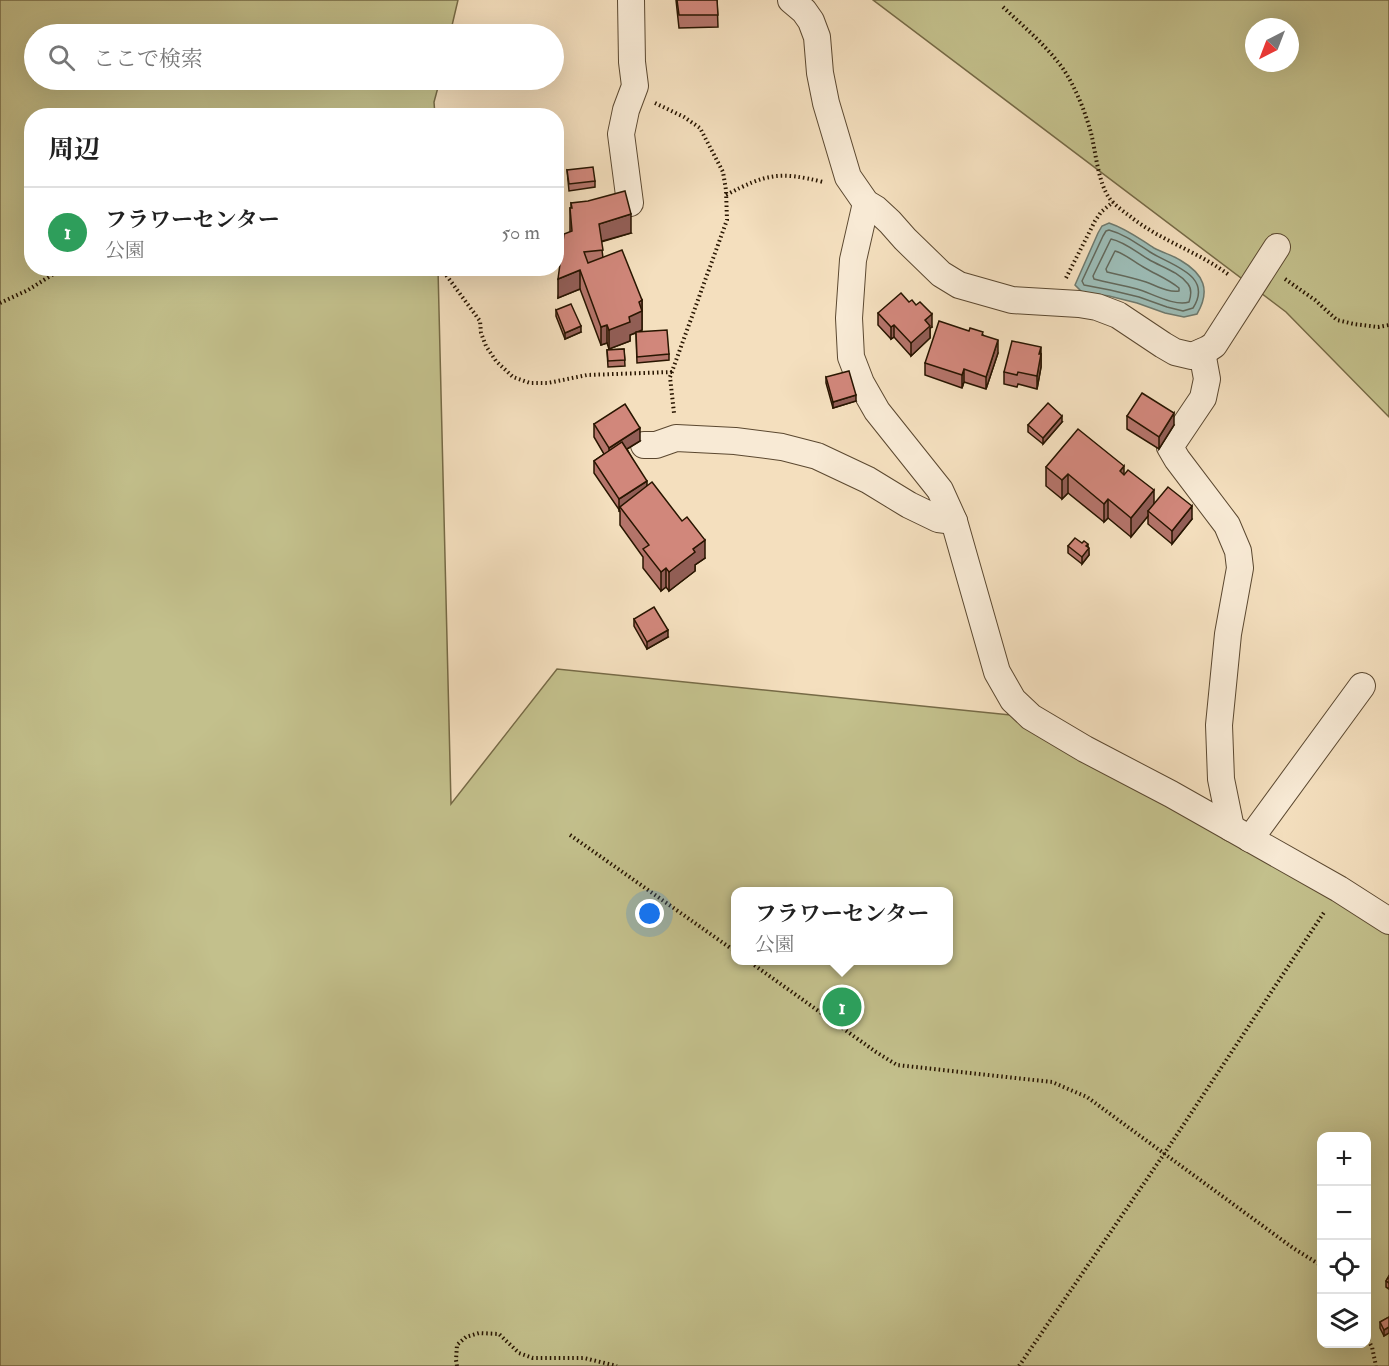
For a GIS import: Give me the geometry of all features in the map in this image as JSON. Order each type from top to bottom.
[{"type":"street","points":[[630,203],[621,134],[626,110],[635,86],[632,62],[631,0]]},
{"type":"street","points":[[791,0],[804,11],[811,21],[816,37],[826,103],[848,177],[860,196],[890,222],[941,274],[959,285],[1012,300],[1097,307],[1118,315],[1175,352],[1192,356],[1214,345],[1277,247]]},
{"type":"street","points":[[860,196],[849,318],[851,357],[861,383],[877,411],[940,490],[954,521],[997,672],[1013,700],[1031,717],[1339,889],[1389,921]]},
{"type":"street","points":[[1202,352],[1207,379],[1203,398],[1170,447],[1227,525],[1238,551],[1240,568],[1228,634],[1219,725],[1221,779],[1240,833]]},
{"type":"street","points":[[644,445],[656,445],[676,438],[735,441],[782,447],[818,456],[868,480],[939,519],[954,521]]},
{"type":"street","points":[[1240,833],[1362,686]]},
{"type":"path","points":[[1003,7],[1049,51],[1072,84],[1084,111],[1108,197],[1145,228],[1217,266],[1247,293]]},
{"type":"path","points":[[631,97],[656,103],[700,128],[723,172],[727,220],[670,377],[674,415]]},
{"type":"path","points":[[726,195],[766,177],[783,175],[846,188],[860,196]]},
{"type":"path","points":[[1053,302],[1095,221],[1101,212],[1113,202]]},
{"type":"path","points":[[1262,270],[1281,276],[1315,300],[1337,320],[1378,327],[1389,325]]},
{"type":"path","points":[[0,303],[50,276]]},
{"type":"path","points":[[447,276],[480,321],[481,333],[486,346],[496,361],[513,377],[530,383],[548,383],[587,375],[672,372]]},
{"type":"path","points":[[570,835],[731,949]]},
{"type":"path","points":[[1019,1366],[1164,1154],[1339,889]]},
{"type":"path","points":[[754,965],[897,1065],[1052,1082],[1087,1098],[1293,1248],[1317,1263]]},
{"type":"path","points":[[457,1366],[457,1345],[466,1337],[479,1333],[498,1334],[519,1353],[533,1358],[584,1358],[617,1366]]},
{"type":"path","points":[[1371,1345],[1376,1366]]},
{"type":"shaded area","points":[[0,0],[458,0],[452,24],[24,24],[24,90],[437,90],[434,108],[24,108],[24,276],[438,276],[451,804],[557,669],[1031,717],[1389,921],[1389,1366],[0,1366]]},
{"type":"shaded area","points":[[873,0],[1389,0],[1389,417],[1286,312]]},
{"type":"water","points":[[1109,223],[1177,258],[1195,271],[1203,283],[1204,290],[1204,297],[1197,314],[1184,317],[1165,313],[1137,303],[1082,292],[1075,285],[1098,233],[1102,226]]},
{"type":"building","points":[[677,0],[717,0],[718,15],[679,15]]},
{"type":"building","points":[[593,167],[595,181],[569,184],[567,170]]},
{"type":"building","points":[[625,191],[631,214],[599,224],[603,250],[584,252],[588,263],[622,250],[642,300],[639,302],[642,311],[629,317],[630,322],[609,330],[607,325],[601,327],[580,270],[558,279],[558,276],[564,276],[564,234],[572,231],[571,203]]},
{"type":"building","points":[[901,293],[909,302],[912,300],[916,305],[920,302],[932,314],[925,320],[930,326],[911,343],[894,325],[891,327],[878,313]]},
{"type":"building","points":[[571,304],[581,326],[565,333],[556,310]]},
{"type":"building","points":[[939,321],[969,331],[970,328],[983,332],[982,335],[998,340],[986,377],[964,369],[962,375],[925,363]]},
{"type":"building","points":[[667,330],[669,354],[637,357],[636,332]]},
{"type":"building","points":[[1012,341],[1041,347],[1037,376],[1004,372]]},
{"type":"building","points":[[624,349],[625,360],[608,361],[607,350]]},
{"type":"building","points":[[849,371],[856,395],[833,402],[826,377]]},
{"type":"building","points":[[1142,393],[1174,413],[1159,437],[1127,416]]},
{"type":"building","points":[[1048,403],[1062,416],[1043,438],[1028,425]]},
{"type":"building","points":[[625,404],[640,428],[609,448],[594,424]]},
{"type":"building","points":[[1078,429],[1124,466],[1120,471],[1124,475],[1128,470],[1154,490],[1131,518],[1108,499],[1104,504],[1068,474],[1062,480],[1046,467]]},
{"type":"building","points":[[622,442],[647,481],[619,499],[594,461]]},
{"type":"building","points":[[652,482],[682,521],[687,517],[705,540],[693,549],[695,552],[669,572],[666,568],[661,572],[643,549],[649,545],[620,507]]},
{"type":"building","points":[[1168,487],[1192,506],[1172,531],[1148,511]]},
{"type":"building","points":[[1075,538],[1088,544],[1086,546],[1089,548],[1082,557],[1068,546]]},
{"type":"building","points":[[654,607],[668,630],[647,642],[634,619]]},
{"type":"building","points":[[1389,1317],[1389,1327],[1384,1330],[1380,1322]]},
{"type":"place","name":"フラワーセンター","points":[[842,1007]]}]
